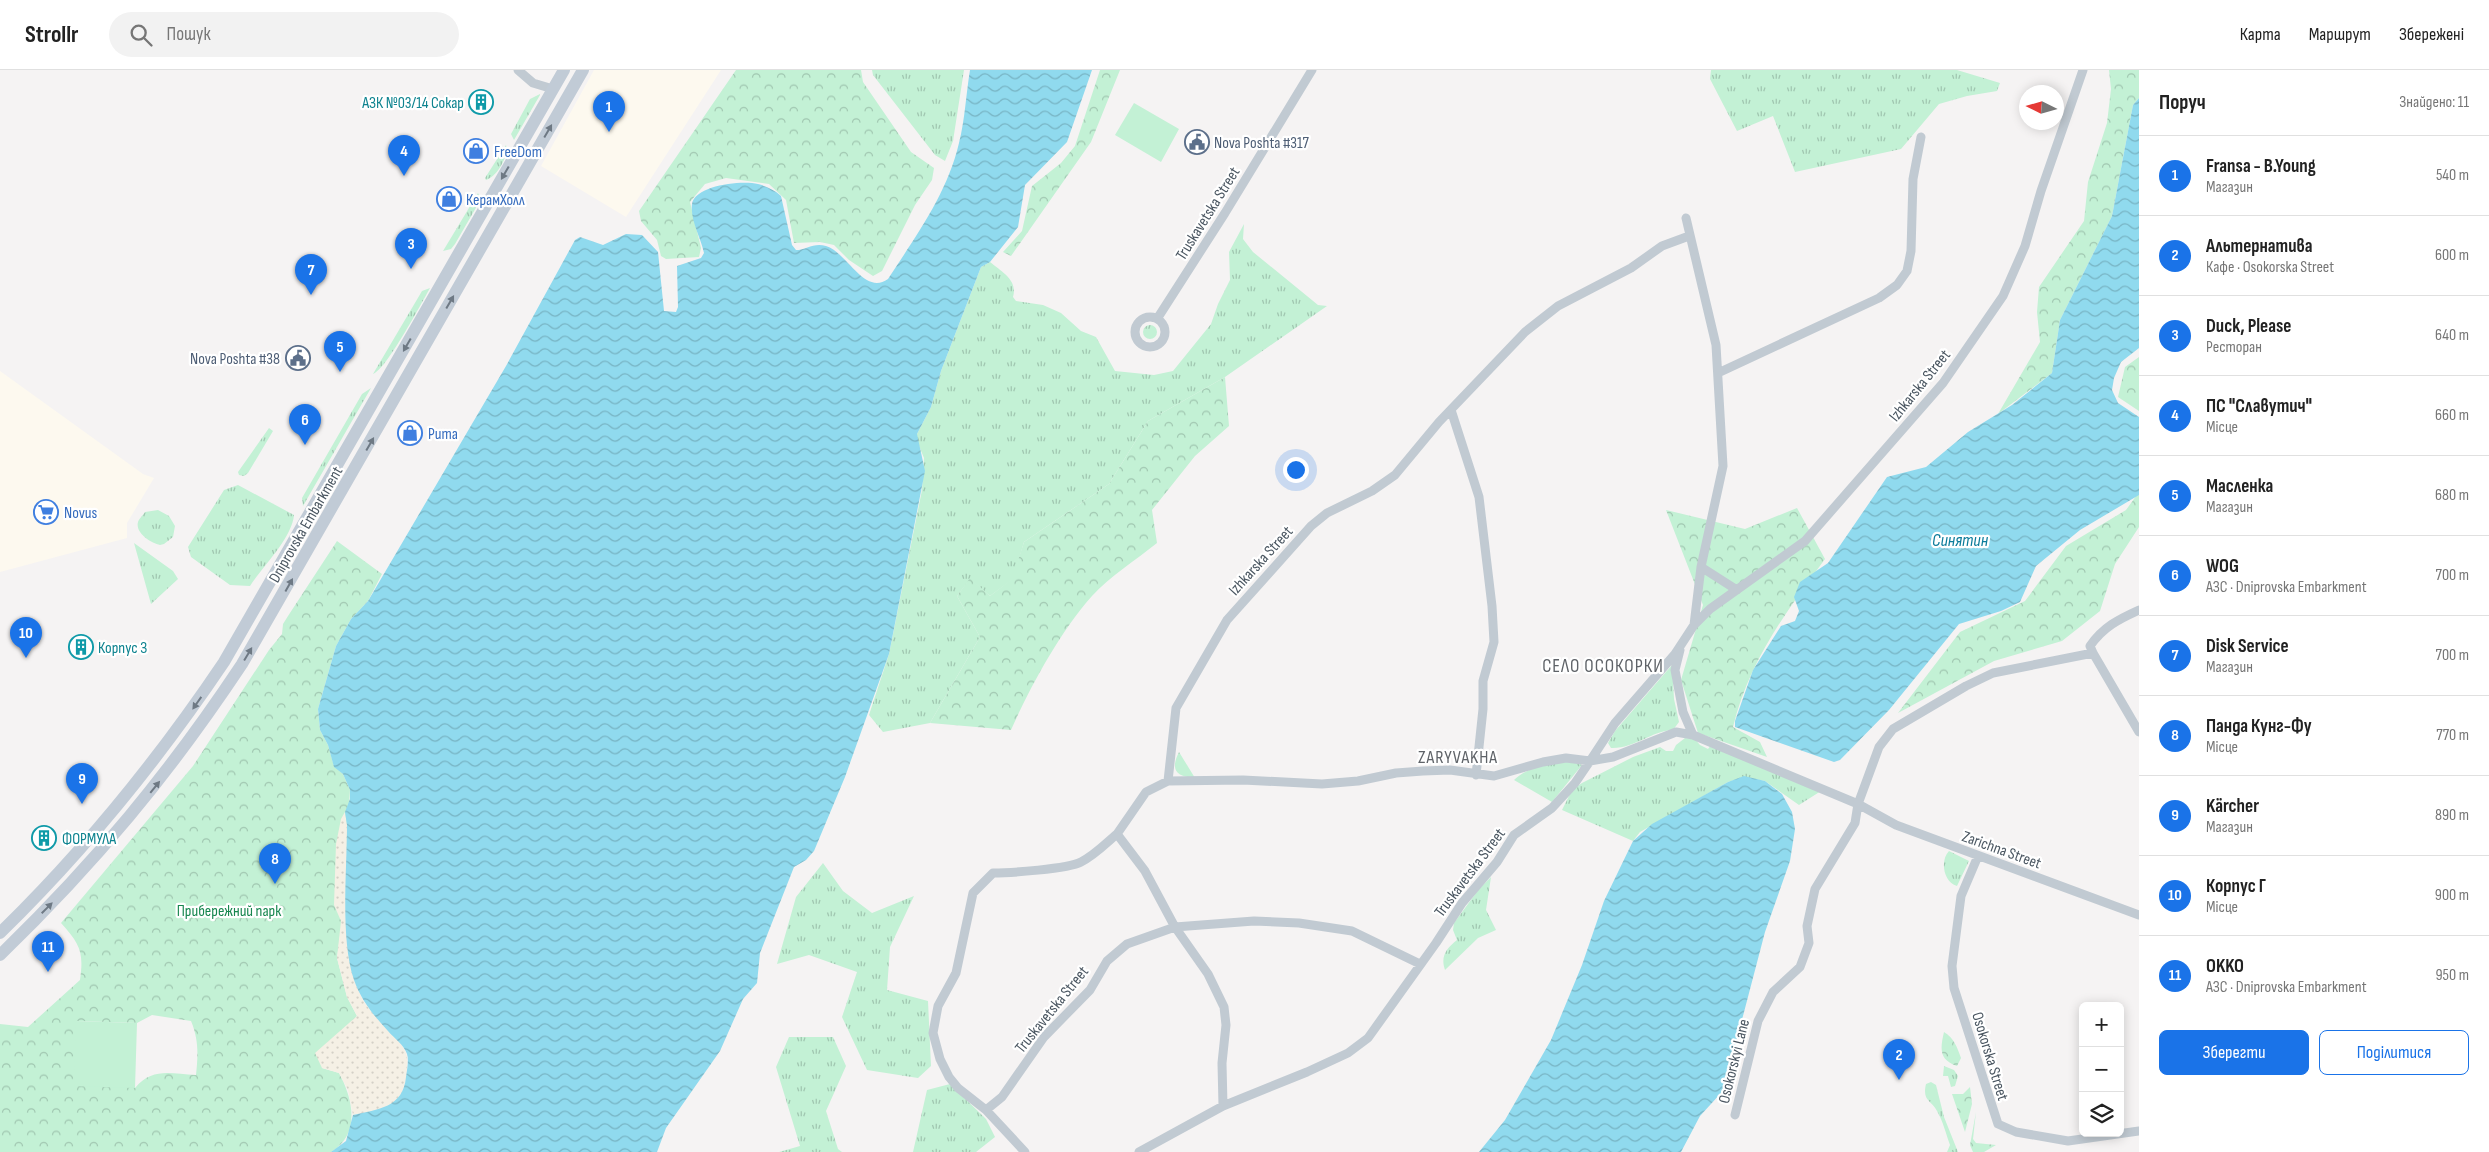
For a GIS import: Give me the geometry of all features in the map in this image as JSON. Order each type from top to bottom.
[{"type":"main road","name":"Dniprovska Embarkment","points":[[0,933],[49,885],[107,820],[178,730],[224,662],[564,70]]},
{"type":"main road","name":"Dniprovska Embarkment","points":[[0,955],[64,892],[116,835],[189,744],[242,664],[583,70]]},
{"type":"street","points":[[518,70],[533,83],[553,89]]},
{"type":"street","name":"Truskavetska Street","points":[[1157,319],[1225,213],[1312,70]]},
{"type":"street","name":"Izhkarska Street","points":[[1590,761],[1615,723],[1682,645],[1694,625],[1710,609],[1805,541],[1943,384],[2003,296],[2025,246],[2041,191],[2083,70]]},
{"type":"street","points":[[1718,373],[1879,298],[1897,285],[1907,271],[1911,251],[1913,180],[1921,137]]},
{"type":"street","name":"Izhkarska Street","points":[[1686,218],[1700,266],[1716,344],[1723,466],[1701,567],[1694,625]]},
{"type":"street","name":"Izhkarska Street","points":[[1168,781],[1176,708],[1227,620],[1311,526],[1327,513],[1372,490],[1395,475],[1451,410],[1525,332],[1558,306],[1631,268],[1662,246],[1690,236]]},
{"type":"street","points":[[1451,410],[1479,498],[1492,606],[1494,642],[1483,681],[1483,710],[1476,775]]},
{"type":"street","points":[[1701,567],[1737,590]]},
{"type":"street","points":[[2139,610],[2117,620],[2099,634],[2090,646],[2139,732]]},
{"type":"street","points":[[1682,645],[1675,670],[1683,712],[1693,735]]},
{"type":"street","points":[[1858,804],[1879,747],[1893,729],[1966,686],[1994,673],[2093,653]]},
{"type":"street","points":[[1025,1152],[986,1110],[958,1088],[949,1077],[940,1059],[933,1033],[938,1006],[956,973],[973,893],[993,873],[1016,873],[1078,864],[1098,852],[1117,834],[1146,792],[1168,781],[1243,780],[1322,784],[1358,781],[1396,773],[1450,770],[1494,776],[1542,762],[1566,758],[1590,761],[1613,757],[1676,732],[1693,735]]},
{"type":"street","name":"Zarichna Street","points":[[1693,735],[1858,804],[1896,825],[2139,915]]},
{"type":"street","name":"Truskavetska Street","points":[[1140,1152],[1223,1106],[1348,1054],[1368,1038],[1436,943],[1462,902],[1497,862],[1514,835],[1552,808],[1575,784],[1590,761]]},
{"type":"street","name":"Osokorskyi Lane","points":[[1735,1115],[1758,1021],[1773,992],[1800,967],[1808,943],[1807,926],[1815,889],[1855,823],[1858,804]]},
{"type":"street","points":[[1117,834],[1145,871],[1175,927],[1208,974],[1224,1007],[1226,1025],[1222,1063],[1223,1106]]},
{"type":"street","name":"Osokorska Street","points":[[1978,856],[1962,896],[1952,973],[1954,988],[1998,1124],[2016,1132],[2068,1141],[2139,1131]]},
{"type":"street","name":"Truskavetska Street","points":[[986,1110],[1002,1097],[1044,1037],[1090,990],[1108,961],[1127,944],[1175,927],[1254,921],[1299,923],[1352,931],[1420,964]]},
{"type":"shaded area","points":[[594,70],[721,70],[626,217],[541,166]]},
{"type":"shaded area","points":[[0,371],[143,474],[154,478],[127,523],[127,538],[0,572]]},
{"type":"green space","points":[[736,70],[861,70],[863,82],[911,152],[934,168],[932,180],[915,205],[882,271],[873,276],[849,260],[834,245],[820,242],[794,243],[786,200],[769,184],[726,178],[705,184],[690,202],[701,248],[699,257],[666,259],[661,256],[657,240],[641,221],[639,211]]},
{"type":"green space","points":[[872,70],[964,70],[953,141],[945,161],[935,155],[873,75]]},
{"type":"green space","points":[[1100,70],[1120,70],[1091,142],[1011,256],[1003,252],[1022,231],[1032,186],[1061,163],[1075,146]]},
{"type":"green space","points":[[1711,70],[1957,70],[2000,83],[1997,91],[1967,96],[1939,104],[1901,149],[1795,172],[1773,116],[1737,131],[1710,79]]},
{"type":"green space","points":[[2109,70],[2139,70],[2139,98],[2133,105],[2112,216],[2060,320],[2052,373],[1998,414],[2040,342],[2037,312],[2039,287],[2084,221],[2088,182],[2107,123],[2111,89]]},
{"type":"green space","points":[[540,94],[514,140],[511,134],[530,99]]},
{"type":"green space","points":[[1134,103],[1179,129],[1161,162],[1115,135]]},
{"type":"green space","points":[[506,145],[506,155],[498,171],[486,180],[485,178]]},
{"type":"green space","points":[[478,193],[481,199],[455,244],[451,249],[443,251]]},
{"type":"green space","points":[[1244,224],[1243,239],[1253,252],[1318,305],[1327,306],[1225,377],[1148,421],[1109,484],[1024,542],[1013,579],[990,596],[970,579],[957,596],[980,637],[930,723],[883,732],[869,715],[889,654],[922,490],[924,458],[917,441],[917,434],[931,407],[941,371],[981,267],[990,262],[1004,273],[1011,281],[1014,291],[1013,297],[1016,301],[1043,305],[1061,313],[1081,331],[1096,337],[1115,371],[1154,375],[1173,371],[1211,324],[1218,304],[1230,280],[1229,252]]},
{"type":"green space","points":[[430,288],[394,349],[379,370],[373,374],[422,291]]},
{"type":"green space","points":[[1147,325],[1153,325],[1157,332],[1153,339],[1147,339],[1143,335],[1143,329]]},
{"type":"green space","points":[[2139,357],[2139,411],[2118,397],[2125,367]]},
{"type":"green space","points":[[1225,377],[1229,426],[1195,456],[1152,510],[1157,543],[1115,575],[1080,610],[1057,643],[1027,696],[1011,730],[930,723],[980,637],[957,596],[970,578],[990,596],[1012,579],[1024,542],[1109,484],[1148,421]]},
{"type":"green space","points":[[371,388],[303,506],[302,498],[362,394]]},
{"type":"green space","points":[[269,428],[273,431],[248,473],[244,476],[239,475],[238,472]]},
{"type":"green space","points":[[238,485],[294,515],[292,524],[283,542],[250,586],[230,585],[191,557],[188,547],[224,490]]},
{"type":"green space","points":[[2139,492],[2139,527],[2115,564],[2100,611],[2062,641],[1994,661],[1898,713],[1960,632],[2025,601],[2066,546],[2126,510]]},
{"type":"green space","points":[[1797,508],[1825,559],[1796,598],[1770,638],[1749,680],[1733,727],[1760,742],[1767,757],[1698,733],[1681,680],[1703,605],[1666,510],[1745,529]]},
{"type":"green space","points":[[158,510],[169,516],[175,526],[173,537],[160,545],[144,537],[138,526],[145,512]]},
{"type":"green space","name":"Прибережний парк","points":[[337,541],[382,574],[368,601],[351,619],[336,646],[318,709],[320,730],[328,745],[334,766],[343,774],[350,790],[342,921],[337,958],[347,997],[357,1016],[322,1068],[339,1073],[344,1083],[351,1105],[352,1116],[347,1136],[341,1145],[331,1152],[0,1152],[0,1024],[28,1027],[80,980],[81,955],[79,949],[73,937],[61,923],[193,766],[269,650],[282,634],[283,624]],"holes":[[[152,1015],[191,1021],[197,1048],[196,1075],[155,1074],[142,1081],[135,1088],[76,1021],[137,1023]]]},
{"type":"green space","points":[[134,543],[173,571],[178,579],[151,604]]},
{"type":"green space","points":[[1672,665],[1674,699],[1679,722],[1673,730],[1657,733],[1627,746],[1611,748],[1608,743],[1615,731]]},
{"type":"green space","points":[[1685,738],[1695,739],[1700,745],[1708,749],[1711,745],[1821,791],[1799,805],[1765,781],[1744,777],[1728,782],[1640,832],[1633,841],[1562,810],[1572,790],[1582,783],[1633,757],[1660,747],[1666,751],[1673,751],[1676,745]]},
{"type":"green space","points":[[1179,752],[1195,778],[1183,776],[1176,771],[1175,764]]},
{"type":"green space","points":[[1565,762],[1577,762],[1582,765],[1552,802],[1514,780],[1525,772],[1538,767]]},
{"type":"green space","points":[[1949,851],[1969,861],[1957,886],[1952,884],[1944,870],[1944,860]]},
{"type":"green space","points":[[823,863],[843,891],[872,913],[914,896],[890,947],[887,990],[928,1001],[931,1066],[918,1078],[867,1070],[842,1017],[857,972],[809,955],[777,964],[796,897]]},
{"type":"green space","points":[[1491,877],[1486,910],[1496,930],[1478,938],[1445,970],[1443,961],[1445,953],[1457,940],[1453,930],[1454,923],[1479,889]]},
{"type":"green space","points":[[76,1021],[137,1023],[135,1088],[74,1086]]},
{"type":"green space","points":[[1944,1032],[1953,1040],[1960,1054],[1961,1058],[1957,1066],[1947,1061],[1942,1053]]},
{"type":"green space","points":[[789,1037],[833,1037],[846,1066],[826,1111],[838,1149],[842,1152],[779,1152],[800,1146],[776,1067]]},
{"type":"green space","points":[[1944,1066],[1954,1070],[1958,1076],[1955,1086],[1951,1087],[1948,1076],[1943,1076]]},
{"type":"green space","points":[[1931,1082],[1936,1085],[1944,1117],[1958,1152],[1947,1152],[1950,1145],[1943,1123],[1935,1107],[1925,1094],[1926,1084]]},
{"type":"green space","points":[[950,1084],[986,1119],[995,1137],[976,1152],[913,1152],[927,1090]]},
{"type":"green space","points":[[1970,1087],[1972,1104],[1965,1132],[1952,1094],[1963,1094]]},
{"type":"green space","points":[[1976,1112],[1973,1139],[1976,1143],[1996,1145],[1984,1152],[1973,1152],[1970,1145]]},
{"type":"sand","points":[[345,812],[347,825],[346,913],[350,959],[355,980],[366,1005],[395,1036],[405,1051],[407,1058],[406,1078],[402,1091],[395,1102],[382,1109],[353,1115],[348,1090],[339,1073],[322,1068],[315,1053],[357,1016],[347,997],[337,958],[341,921],[334,905],[336,844],[341,819]]},
{"type":"water","points":[[970,70],[1092,70],[1067,142],[1025,185],[1018,227],[990,262],[981,267],[941,371],[931,407],[917,434],[925,471],[889,654],[845,777],[814,851],[806,860],[794,867],[760,953],[757,983],[743,999],[720,1051],[666,1128],[657,1152],[331,1152],[346,1141],[353,1115],[380,1109],[395,1101],[404,1087],[408,1062],[404,1048],[378,1020],[360,994],[354,980],[347,944],[345,904],[347,825],[345,812],[350,799],[350,790],[343,774],[334,767],[328,745],[320,730],[318,709],[336,646],[351,619],[368,601],[506,366],[575,240],[580,237],[603,245],[626,234],[642,235],[658,252],[664,311],[676,312],[678,307],[677,266],[701,258],[704,253],[694,223],[692,204],[695,198],[701,192],[720,185],[751,183],[767,187],[781,196],[792,245],[796,250],[818,245],[826,246],[841,256],[863,278],[879,283],[888,279],[920,231],[947,180],[961,134]]},
{"type":"water","name":"Синятин","points":[[2139,98],[2139,348],[2121,362],[2114,378],[2112,390],[2118,403],[2139,417],[2139,495],[2080,530],[2036,566],[2020,602],[2001,611],[1959,624],[1889,710],[1840,760],[1834,762],[1735,727],[1735,721],[1753,670],[1781,626],[1795,621],[1799,611],[1794,597],[1800,582],[1828,563],[1887,477],[1926,467],[1968,432],[2012,405],[2052,373],[2060,320],[2112,216],[2133,105]]},
{"type":"water","points":[[1744,776],[1765,781],[1782,794],[1792,812],[1795,829],[1790,861],[1765,932],[1727,1077],[1721,1093],[1700,1116],[1681,1152],[1479,1152],[1505,1120],[1551,1040],[1582,965],[1604,901],[1633,841],[1652,824],[1728,782]]},
{"type":"place","name":"АЗК №03/14 Сокар","points":[[481,102]]},
{"type":"place","name":"Fransa - B.Young","points":[[609,132]]},
{"type":"place","name":"Nova Poshta #317","points":[[1197,142]]},
{"type":"place","name":"FreeDom","points":[[476,151]]},
{"type":"place","name":"ПС \"Славутич\"","points":[[404,176]]},
{"type":"place","name":"КерамХолл","points":[[449,199]]},
{"type":"place","name":"Duck, Please","points":[[411,269]]},
{"type":"place","name":"Disk Service","points":[[311,295]]},
{"type":"place","name":"Nova Poshta #38","points":[[298,358]]},
{"type":"place","name":"Масленка","points":[[340,372]]},
{"type":"place","name":"Puma","points":[[410,433]]},
{"type":"place","name":"WOG","points":[[305,445]]},
{"type":"place","name":"Novus","points":[[46,512]]},
{"type":"place","name":"Корпус З","points":[[81,647]]},
{"type":"place","name":"Корпус Г","points":[[26,658]]},
{"type":"place","name":"Kärcher","points":[[82,804]]},
{"type":"place","name":"ФОРМУЛА","points":[[44,838]]},
{"type":"place","name":"Панда Кунг-Фу","points":[[275,884]]},
{"type":"place","name":"OKKO","points":[[48,972]]},
{"type":"place","name":"Альтернатива","points":[[1899,1080]]},
{"type":"district","name":"СЕЛО ОСОКОРКИ","points":[[1603,665]]},
{"type":"district","name":"ZARYVAKHA","points":[[1458,757]]}]
